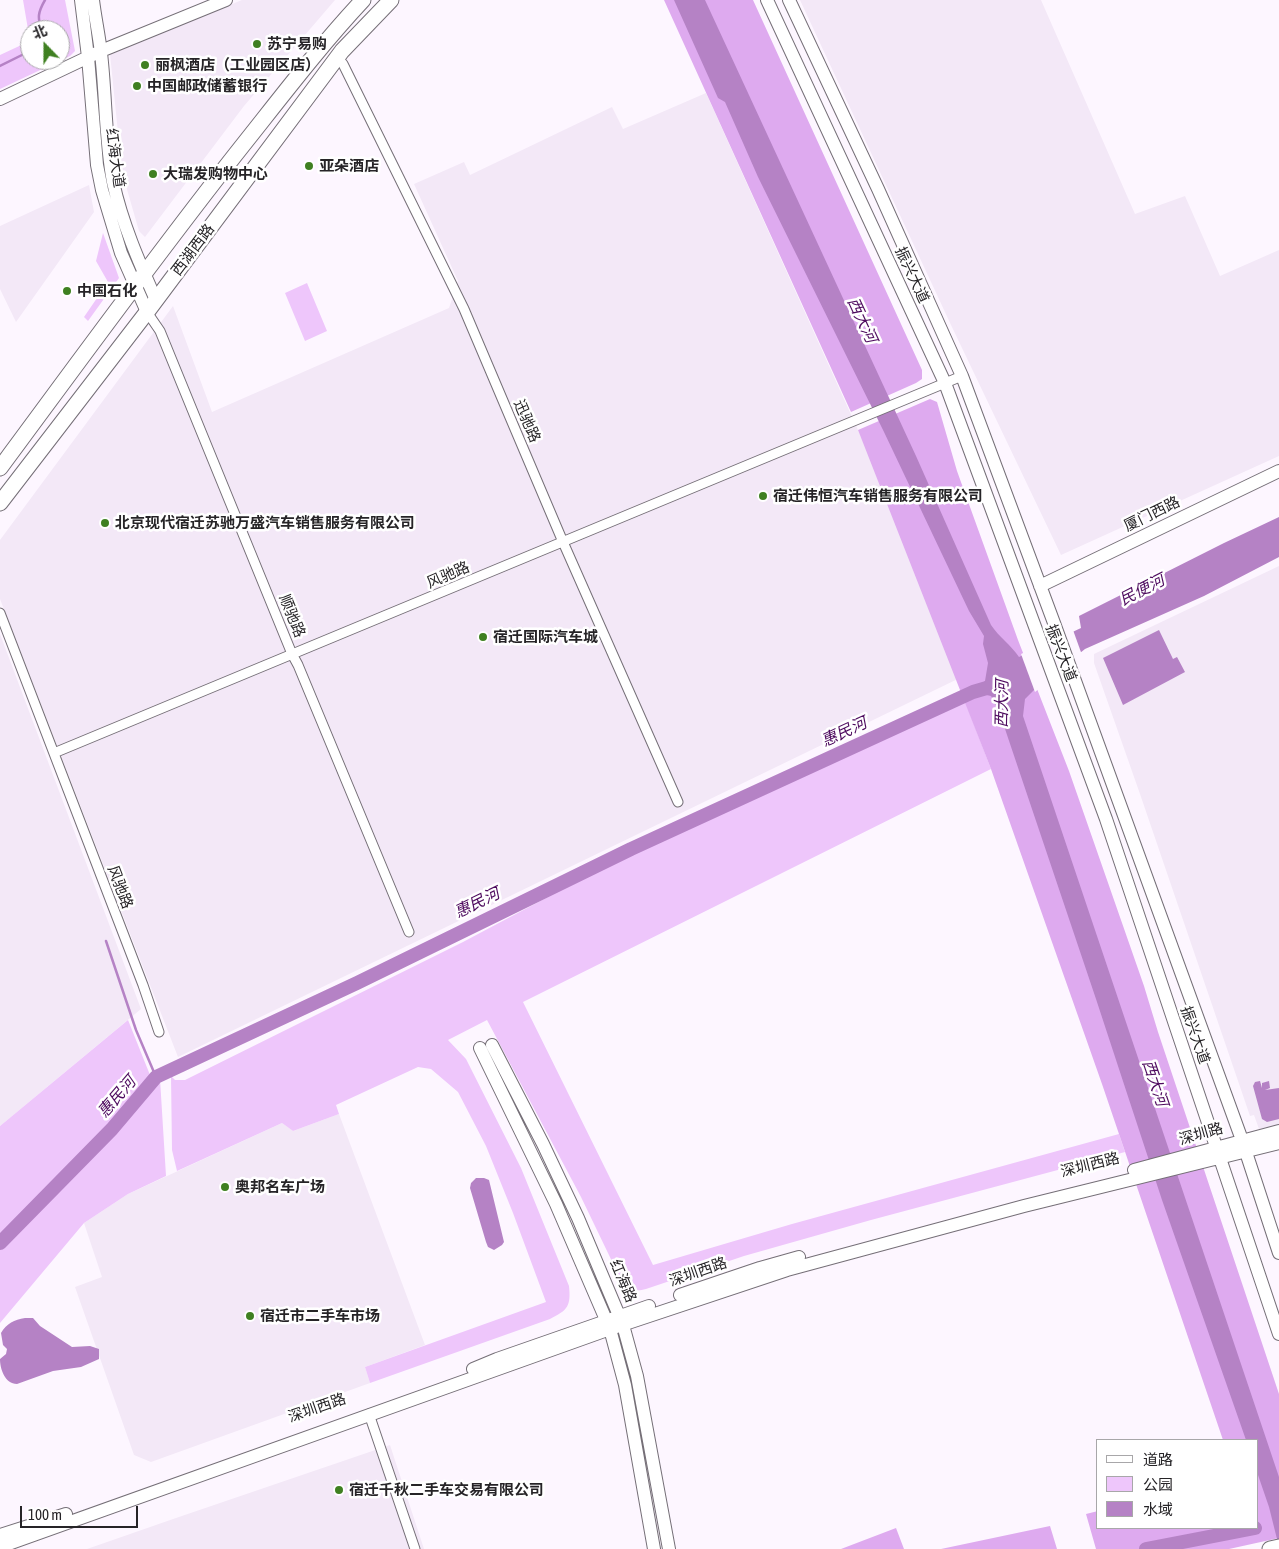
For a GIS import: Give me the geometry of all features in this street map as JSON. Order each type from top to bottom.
[{"type":"main road","name":"西湖西路","points":[[0,468],[140,279],[331,34],[363,0]]},
{"type":"main road","name":"西湖西路","points":[[0,503],[147,312],[337,57],[390,0]]},
{"type":"street","name":"红海大道","points":[[81,0],[89,61],[97,165],[102,190],[118,243],[140,279],[156,300]]},
{"type":"street","name":"红海大道","points":[[92,0],[101,51],[109,158],[147,312]]},
{"type":"street","points":[[0,106],[89,61],[101,51],[226,0]]},
{"type":"street","name":"振兴大道","points":[[767,0],[945,383],[1106,819],[1279,1334]]},
{"type":"street","name":"振兴大道","points":[[789,0],[878,189],[962,376],[1244,1145],[1279,1254]]},
{"type":"street","name":"迅驰路","points":[[337,57],[343,64],[464,309],[563,542],[678,802]]},
{"type":"street","points":[[0,99],[89,61]]},
{"type":"street","name":"顺驰路","points":[[147,312],[160,331],[292,654],[298,664],[409,932]]},
{"type":"street","name":"风驰路","points":[[54,753],[962,376]]},
{"type":"street","name":"厦门西路","points":[[1040,586],[1279,471]]},
{"type":"street","name":"风驰路","points":[[0,613],[143,985],[159,1032]]},
{"type":"street","name":"红海路","points":[[654,1549],[625,1385],[609,1325],[486,1046],[543,1144],[622,1320],[637,1376],[669,1549]]},
{"type":"street","name":"深圳路","points":[[1135,1174],[1244,1145],[1279,1131]]},
{"type":"street","name":"深圳路","points":[[1244,1145],[1279,1142]]},
{"type":"street","name":"深圳西路","points":[[0,1547],[369,1414],[622,1320],[787,1270],[1135,1174]]},
{"type":"street","name":"深圳西路","points":[[0,1536],[452,1378],[497,1358],[609,1325]]},
{"type":"street","points":[[369,1414],[415,1549]]},
{"type":"shaded area","points":[[242,0],[335,0],[244,106],[145,237],[139,231],[122,172],[110,54]]},
{"type":"shaded area","points":[[664,0],[753,0],[922,370],[922,379],[851,412]]},
{"type":"shaded area","points":[[800,0],[1041,0],[1135,214],[1185,196],[1220,276],[1279,250],[1279,456],[1061,555],[951,325]]},
{"type":"shaded area","name":"宿迁国际汽车城","points":[[706,93],[968,674],[178,1057],[0,599],[0,540],[173,306],[212,412],[449,308],[458,281],[414,184],[464,162],[470,175],[612,107],[623,129]]},
{"type":"shaded area","points":[[89,185],[94,212],[16,322],[0,289],[0,226]]},
{"type":"shaded area","points":[[930,399],[937,402],[957,471],[1018,640],[1069,771],[1144,986],[1279,1394],[1279,1538],[1229,1549],[1096,1549],[1086,1514],[1096,1512],[1096,1529],[1259,1529],[1259,1439],[1223,1439],[1102,1084],[991,769],[858,430]]},
{"type":"shaded area","points":[[1279,566],[1279,1125],[1259,1129],[1254,1115],[1250,1116],[1094,663],[1094,654]]},
{"type":"shaded area","points":[[0,634],[141,1009],[0,1126]]},
{"type":"shaded area","name":"宿迁市二手车市场","points":[[339,1114],[425,1345],[365,1367],[370,1383],[151,1462],[134,1455],[75,1287],[102,1277],[84,1223],[128,1194],[282,1123],[293,1131]]},
{"type":"shaded area","points":[[390,1445],[424,1549],[87,1549],[176,1518]]},
{"type":"shaded area","points":[[1050,1526],[1057,1549],[941,1549]]},
{"type":"shaded area","points":[[896,1528],[904,1549],[841,1549]]},
{"type":"green space","points":[[23,0],[65,0],[69,20],[26,20]]},
{"type":"green space","points":[[70,26],[75,51],[70,56]]},
{"type":"green space","points":[[20,46],[20,70],[40,70],[0,89],[0,55]]},
{"type":"green space","points":[[103,233],[119,278],[88,321],[84,317],[108,282],[96,261]]},
{"type":"green space","points":[[307,283],[327,331],[305,341],[285,293]]},
{"type":"green space","points":[[965,701],[991,769],[523,1002],[653,1265],[792,1224],[1119,1134],[1125,1152],[871,1220],[744,1256],[646,1289],[635,1290],[621,1280],[581,1197],[487,1020],[448,1040],[466,1059],[521,1168],[569,1286],[569,1303],[561,1313],[550,1319],[370,1383],[365,1367],[546,1302],[486,1146],[458,1092],[431,1069],[418,1067],[336,1105],[339,1114],[293,1131],[282,1123],[177,1171],[172,1150],[171,1076],[175,1080],[185,1080],[463,942],[595,872]]},
{"type":"green space","points":[[128,1020],[150,1075],[150,1080],[103,1133],[0,1237],[0,1126]]},
{"type":"green space","points":[[160,1079],[166,1176],[128,1194],[84,1223],[0,1323],[0,1249],[113,1132]]},
{"type":"water","points":[[674,0],[705,0],[916,456],[991,625],[1019,657],[1081,628],[1079,616],[1279,517],[1279,557],[1204,596],[1085,649],[1025,699],[1023,716],[1279,1477],[1279,1547],[1269,1507],[1259,1478],[1259,1439],[1246,1439],[1162,1200],[1003,723],[991,696],[973,692],[985,681],[988,663],[983,644],[984,636],[969,611],[884,432],[758,177],[725,102],[718,98]]},
{"type":"water","points":[[1159,630],[1173,659],[1177,657],[1185,672],[1123,705],[1103,658]]},
{"type":"water","points":[[1260,1081],[1262,1088],[1262,1083],[1269,1081],[1270,1088],[1265,1090],[1279,1088],[1279,1119],[1267,1122],[1262,1119],[1253,1086],[1255,1082]]},
{"type":"water","points":[[476,1178],[489,1180],[504,1242],[494,1250],[488,1247],[486,1242],[470,1188],[471,1183]]},
{"type":"water","points":[[33,1318],[40,1326],[72,1347],[90,1346],[99,1349],[99,1359],[81,1367],[53,1371],[17,1384],[9,1382],[2,1371],[0,1363],[0,1359],[6,1354],[7,1349],[3,1345],[1,1333],[11,1322]]},
{"type":"pier","points":[[1073,630],[1082,655],[1035,692],[1021,654]]},
{"type":"waterway","points":[[39,20],[41,8],[45,0]]},
{"type":"waterway","points":[[0,66],[20,56]]},
{"type":"waterway","name":"惠民河","points":[[0,1243],[112,1129],[156,1077],[357,983],[631,849],[973,692],[990,687]]},
{"type":"waterway","points":[[106,941],[136,1030],[156,1077]]},
{"type":"waterway","points":[[1146,1549],[1250,1529]]},
{"type":"place","name":"苏宁易购","points":[[257,44]]},
{"type":"place","name":"丽枫酒店（工业园区店）","points":[[145,65]]},
{"type":"place","name":"中国邮政储蓄银行","points":[[137,86]]},
{"type":"place","name":"亚朵酒店","points":[[309,166]]},
{"type":"place","name":"大瑞发购物中心","points":[[153,174]]},
{"type":"place","name":"中国石化","points":[[67,291]]},
{"type":"place","name":"宿迁伟恒汽车销售服务有限公司","points":[[763,496]]},
{"type":"place","name":"北京现代宿迁苏驰万盛汽车销售服务有限公司","points":[[105,523]]},
{"type":"place","name":"宿迁国际汽车城","points":[[483,637]]},
{"type":"place","name":"奥邦名车广场","points":[[225,1187]]},
{"type":"place","name":"宿迁市二手车市场","points":[[250,1316]]},
{"type":"place","name":"宿迁千秋二手车交易有限公司","points":[[339,1490]]},
{"type":"water label","name":"西大河","points":[[862,320]]},
{"type":"water label","name":"民便河","points":[[1142,590]]},
{"type":"water label","name":"西大河","points":[[1002,704]]},
{"type":"water label","name":"西大河","points":[[1155,1083]]}]
